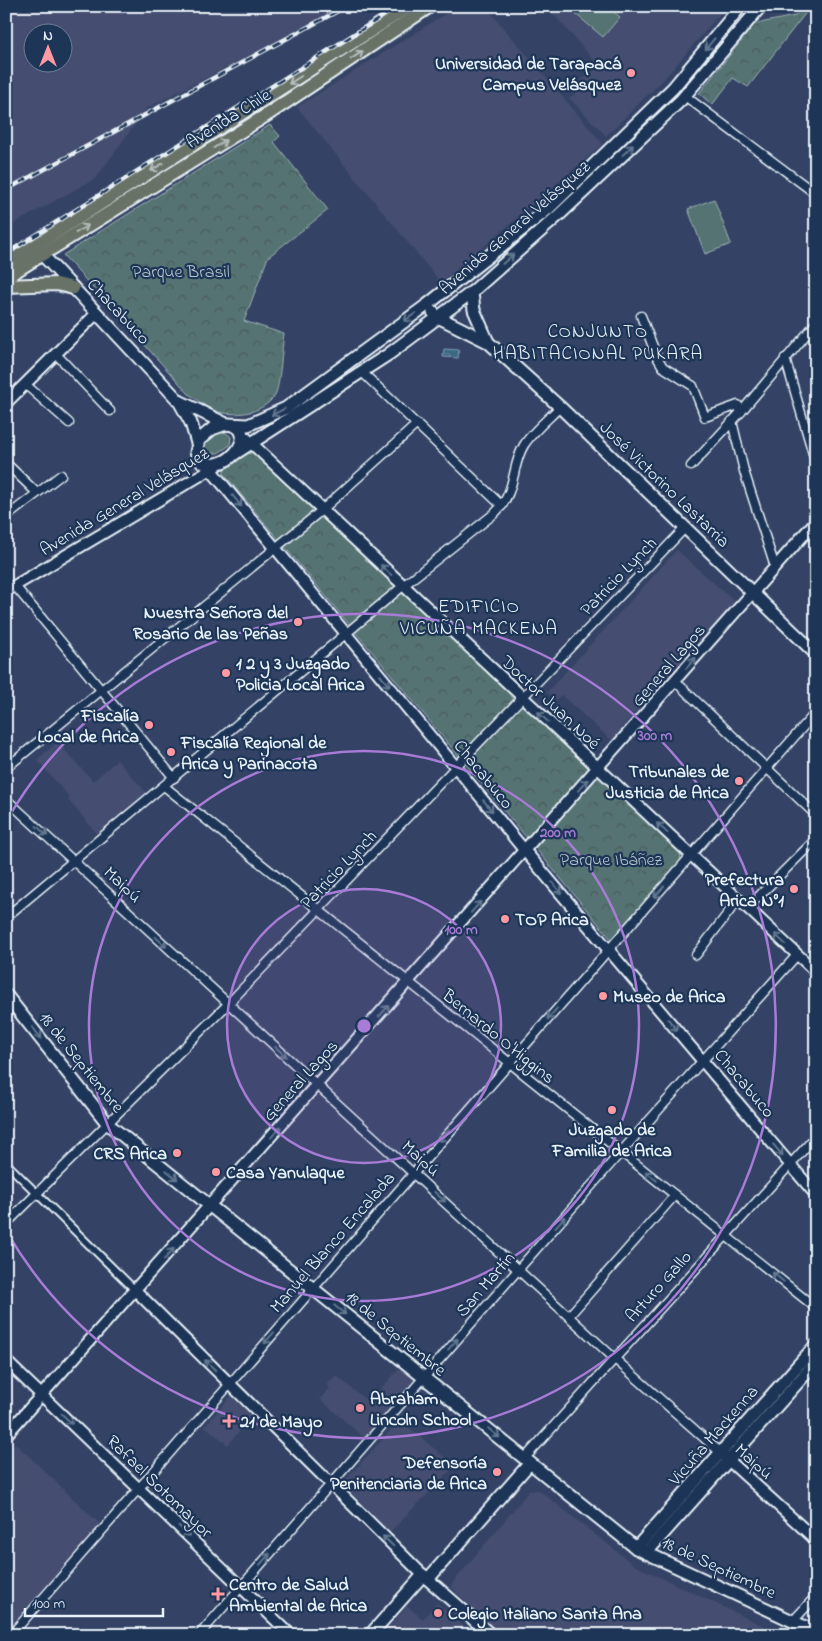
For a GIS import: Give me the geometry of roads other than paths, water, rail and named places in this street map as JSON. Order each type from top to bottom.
[{"type":"main road","name":"Avenida Chile","points":[[37,250],[409,6]]},
{"type":"main road","name":"Avenida Chile","points":[[37,250],[284,103],[430,6]]},
{"type":"main road","name":"Avenida General Velásquez","points":[[227,424],[248,425],[286,408],[427,305],[548,209],[673,88],[741,6]]},
{"type":"main road","name":"Avenida General Velásquez","points":[[229,458],[389,354],[436,316],[472,292],[560,214],[684,96],[761,6]]},
{"type":"main road","points":[[276,92],[284,103]]},
{"type":"main road","points":[[6,264],[37,250]]},
{"type":"main road","points":[[6,277],[37,250]]},
{"type":"main road","name":"Chacabuco","points":[[37,250],[179,401],[191,423],[197,443]]},
{"type":"main road","points":[[6,286],[57,284],[73,288]]},
{"type":"main road","name":"José Victorino Lastarria","points":[[472,292],[474,310],[488,342]]},
{"type":"main road","name":"José Victorino Lastarria","points":[[427,305],[436,316],[488,342],[560,407],[816,654]]},
{"type":"main road","name":"Chacabuco","points":[[179,401],[227,424]]},
{"type":"main road","points":[[227,424],[237,428],[242,435],[242,446],[229,458],[209,467],[198,456],[197,443],[212,429],[227,424]]},
{"type":"main road","name":"18 de Septiembre","points":[[6,995],[108,1124],[641,1550],[816,1632]]},
{"type":"main road","name":"Vicuña Mackenna","points":[[725,1457],[816,1345]]},
{"type":"main road","name":"Vicuña Mackenna","points":[[641,1550],[725,1457],[816,1362]]},
{"type":"main road","name":"Arturo Gallo","points":[[370,1635],[425,1577],[528,1460]]},
{"type":"main road","points":[[425,1577],[491,1635]]},
{"type":"street","points":[[684,96],[816,194]]},
{"type":"street","points":[[6,402],[97,313]]},
{"type":"street","points":[[641,316],[657,357],[664,367],[693,386],[704,417],[738,405],[740,412]]},
{"type":"street","points":[[691,466],[816,323]]},
{"type":"street","points":[[56,354],[110,410]]},
{"type":"street","points":[[785,358],[816,464]]},
{"type":"street","points":[[362,372],[502,506]]},
{"type":"street","points":[[25,384],[69,423]]},
{"type":"street","points":[[6,916],[502,506],[524,445],[560,407]]},
{"type":"street","points":[[732,421],[744,471],[775,567]]},
{"type":"street","points":[[6,768],[322,510],[417,424]]},
{"type":"street","name":"Doctor Juan Noé","points":[[242,435],[815,970]]},
{"type":"street","points":[[6,463],[37,493]]},
{"type":"street","name":"Chacabuco","points":[[209,467],[525,851],[816,1195]]},
{"type":"street","name":"Avenida General Velásquez","points":[[11,589],[209,467]]},
{"type":"street","points":[[6,517],[61,475]]},
{"type":"street","name":"General Lagos","points":[[6,1435],[816,521]]},
{"type":"street","name":"Patricio Lynch","points":[[6,1224],[228,1004],[685,528]]},
{"type":"street","points":[[11,589],[101,690],[174,778]]},
{"type":"street","points":[[675,681],[816,815]]},
{"type":"street","name":"Manuel Blanco Encalada","points":[[11,1635],[412,1172],[816,712]]},
{"type":"street","name":"Bernardo O'Higgins","points":[[164,786],[816,1308]]},
{"type":"street","name":"Maipú","points":[[6,799],[615,1359],[816,1540]]},
{"type":"street","points":[[747,908],[816,839]]},
{"type":"street","points":[[696,955],[738,900]]},
{"type":"street","name":"San Martín","points":[[199,1635],[518,1269],[797,955]]},
{"type":"street","name":"Arturo Gallo","points":[[528,1460],[615,1359],[816,1136]]},
{"type":"street","points":[[6,1163],[425,1577]]},
{"type":"street","points":[[569,1316],[675,1195]]},
{"type":"street","name":"Rafael Sotomayor","points":[[6,1361],[292,1635]]},
{"type":"street","points":[[793,1621],[816,1596]]},
{"type":"water","points":[[444,349],[459,350],[458,358],[443,357]]},
{"type":"railway","points":[[6,190],[347,6]]},
{"type":"railway","points":[[6,254],[399,6]]},
{"type":"place","name":"Universidad de Tarapacá Campus Velásquez","points":[[631,73]]},
{"type":"place","name":"Nuestra Señora del Rosario de las Peñas","points":[[298,622]]},
{"type":"place","name":"1 2 y 3 Juzgado Policia Local Arica","points":[[226,673]]},
{"type":"place","name":"Fiscalía Local de Arica","points":[[149,725]]},
{"type":"place","name":"Fiscalía Regional de Arica y Parinacota","points":[[171,752]]},
{"type":"place","name":"Tribunales de Justicia de Arica","points":[[739,781]]},
{"type":"place","name":"Prefectura Arica N°1","points":[[794,889]]},
{"type":"place","name":"TOP Arica","points":[[505,919]]},
{"type":"place","name":"Museo de Arica","points":[[603,996]]},
{"type":"place","name":"Juzgado de Familia de Arica","points":[[612,1110]]},
{"type":"place","name":"CRS Arica","points":[[177,1153]]},
{"type":"place","name":"Casa Yanulaque","points":[[216,1172]]},
{"type":"place","name":"Abraham Lincoln School","points":[[360,1408]]},
{"type":"place","name":"21 de Mayo","points":[[229,1421]]},
{"type":"place","name":"Defensoría Penitenciaria de Arica","points":[[497,1472]]},
{"type":"place","name":"Centro de Salud Ambiental de Arica","points":[[218,1594]]},
{"type":"place","name":"Colegio Italiano Santa Ana","points":[[438,1613]]},
{"type":"district","name":"CONJUNTO HABITACIONAL PUKARA","points":[[598,341]]},
{"type":"district","name":"EDIFICIO VICUÑA MACKENA","points":[[479,616]]},
{"type":"park label","name":"Parque Brasil","points":[[181,271]]},
{"type":"park label","name":"Parque Ibáñez","points":[[611,859]]}]
